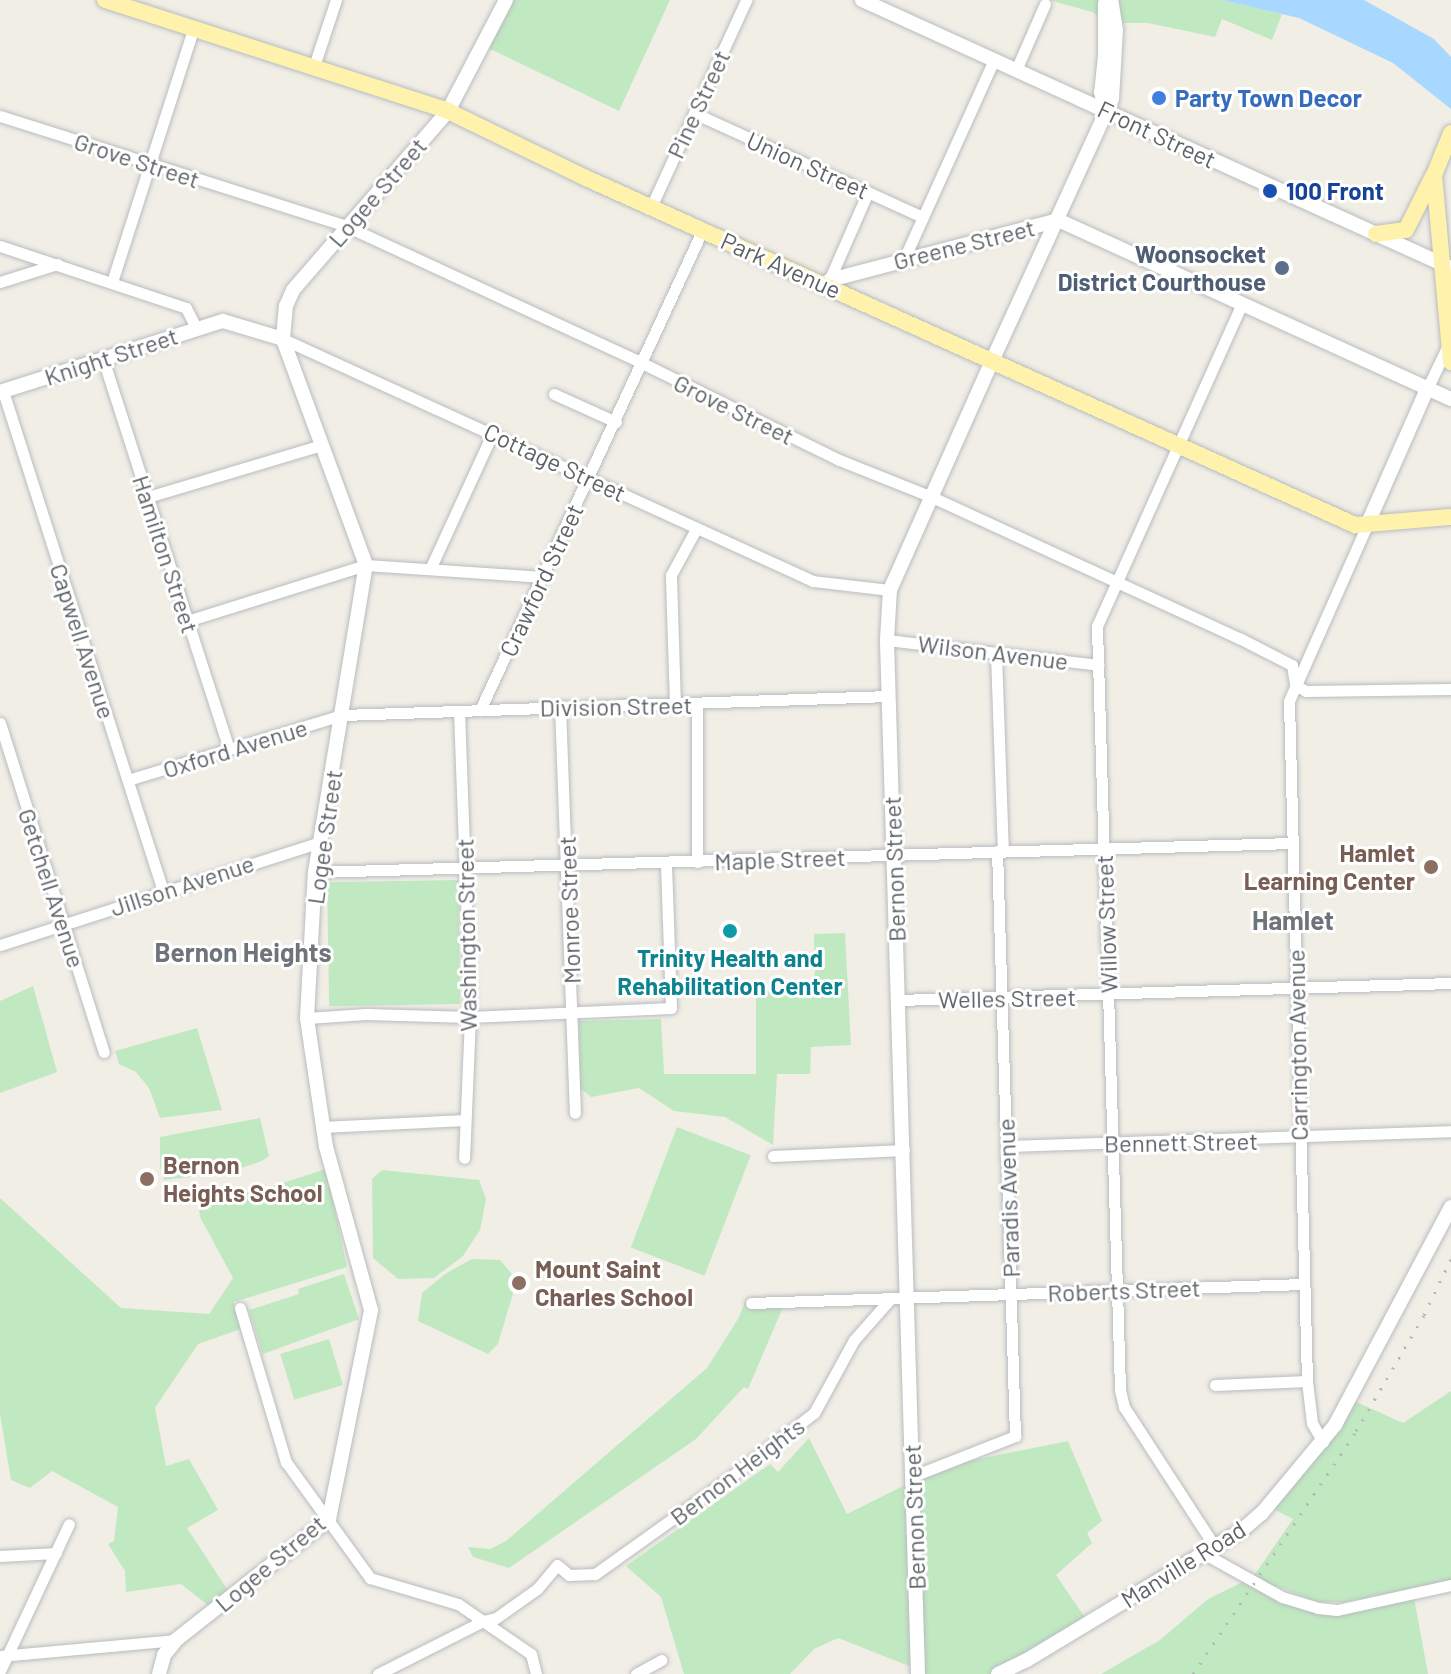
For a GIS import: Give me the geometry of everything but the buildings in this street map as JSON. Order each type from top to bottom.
[{"type":"main road","name":"Park Avenue","points":[[105,0],[448,111],[702,231],[829,283],[1176,446],[1355,525],[1451,517]]},
{"type":"main road","points":[[1376,234],[1406,230],[1451,133]]},
{"type":"main road","points":[[1435,173],[1446,264],[1451,362]]},
{"type":"street","points":[[314,66],[336,0]]},
{"type":"street","name":"Logee Street","points":[[159,1674],[164,1655],[176,1640],[329,1519],[371,1310],[322,1127],[307,1018],[315,872],[366,565],[283,339],[286,306],[293,290],[346,226],[448,111],[506,0]]},
{"type":"street","name":"Pine Street","points":[[651,207],[746,0]]},
{"type":"street","name":"Front Street","points":[[862,0],[1446,264]]},
{"type":"street","name":"Bernon Street","points":[[918,1674],[913,1476],[899,1298],[904,1150],[887,640],[890,590],[1105,110],[1101,92],[1110,21],[1108,0]]},
{"type":"street","points":[[1016,70],[1045,4]]},
{"type":"street","points":[[112,282],[193,29]]},
{"type":"street","points":[[904,259],[994,60]]},
{"type":"street","name":"Union Street","points":[[694,113],[922,217]]},
{"type":"street","name":"Grove Street","points":[[0,116],[346,226],[642,363],[839,460],[932,497],[1292,665],[1295,685]]},
{"type":"street","points":[[829,283],[868,192]]},
{"type":"street","name":"Greene Street","points":[[829,283],[904,259],[1058,220],[1451,399]]},
{"type":"street","name":"Crawford Street","points":[[480,710],[702,231]]},
{"type":"street","points":[[0,246],[186,308],[196,328]]},
{"type":"street","points":[[0,282],[57,264]]},
{"type":"street","name":"Willow Street","points":[[1209,1550],[1124,1407],[1120,1389],[1097,626],[1241,305]]},
{"type":"street","name":"Cottage Street","points":[[223,321],[283,339],[493,432],[813,581],[890,590]]},
{"type":"street","name":"Knight Street","points":[[2,391],[223,321]]},
{"type":"street","name":"Carrington Avenue","points":[[1323,1442],[1312,1423],[1307,1381],[1289,701],[1450,340]]},
{"type":"street","name":"Hamilton Street","points":[[103,359],[229,748]]},
{"type":"street","name":"Capwell Avenue","points":[[2,391],[163,891]]},
{"type":"street","points":[[554,394],[616,422]]},
{"type":"street","points":[[431,567],[493,432]]},
{"type":"street","points":[[148,497],[321,445]]},
{"type":"street","points":[[675,705],[671,575],[696,529]]},
{"type":"street","points":[[187,621],[366,565],[544,577]]},
{"type":"street","name":"Wilson Avenue","points":[[887,640],[1099,665]]},
{"type":"street","name":"Paradis Avenue","points":[[913,1476],[1015,1436],[1001,999],[996,654]]},
{"type":"street","points":[[1295,685],[1306,691],[1451,689]]},
{"type":"street","name":"Division Street","points":[[342,715],[889,696]]},
{"type":"street","points":[[697,704],[697,862]]},
{"type":"street","name":"Monroe Street","points":[[560,706],[575,1113]]},
{"type":"street","name":"Washington Street","points":[[459,711],[470,1017],[464,1158]]},
{"type":"street","name":"Oxford Avenue","points":[[128,780],[342,715]]},
{"type":"street","name":"Getchell Avenue","points":[[0,723],[104,1052]]},
{"type":"street","name":"Jillson Avenue","points":[[0,945],[320,842]]},
{"type":"street","name":"Maple Street","points":[[315,872],[1292,843]]},
{"type":"street","points":[[307,1018],[366,1014],[470,1017],[671,1008],[666,863]]},
{"type":"street","name":"Welles Street","points":[[898,1000],[1451,983]]},
{"type":"street","points":[[322,1127],[465,1120]]},
{"type":"street","name":"Bennett Street","points":[[1006,1146],[1299,1139],[1451,1131]]},
{"type":"street","points":[[773,1156],[904,1150]]},
{"type":"street","name":"Manville Road","points":[[998,1674],[1027,1660],[1209,1550],[1262,1513],[1323,1442],[1451,1207]]},
{"type":"street","name":"Roberts Street","points":[[751,1303],[1304,1284]]},
{"type":"street","name":"Bernon Heights","points":[[483,1621],[496,1618],[537,1589],[557,1565],[569,1575],[582,1577],[595,1574],[800,1425],[827,1393],[854,1340],[899,1298]]},
{"type":"street","points":[[240,1308],[286,1462],[370,1578],[458,1604],[531,1654],[536,1674]]},
{"type":"street","points":[[1215,1385],[1307,1381]]},
{"type":"street","points":[[0,1671],[4,1656],[69,1524]]},
{"type":"street","points":[[1209,1550],[1282,1597],[1337,1610],[1451,1585]]},
{"type":"street","points":[[0,1556],[56,1553]]},
{"type":"street","points":[[378,1674],[483,1621]]},
{"type":"street","points":[[4,1656],[176,1640]]},
{"type":"street","points":[[636,1674],[661,1660]]},
{"type":"green space","points":[[505,0],[670,0],[619,111],[488,48]]},
{"type":"green space","points":[[1049,0],[1222,0],[1282,14],[1272,40],[1222,19],[1215,37],[1148,23],[1111,23],[1092,12]]},
{"type":"green space","points":[[458,880],[460,1004],[329,1006],[327,882]]},
{"type":"green space","points":[[845,933],[851,1045],[811,1047],[810,1074],[777,1074],[773,1145],[725,1117],[674,1111],[639,1088],[591,1097],[580,1088],[579,1021],[661,1019],[664,1074],[756,1074],[756,992],[815,989],[814,934]]},
{"type":"green space","points":[[33,986],[57,1072],[0,1093],[0,1001]]},
{"type":"green space","points":[[197,1028],[222,1110],[160,1118],[149,1088],[136,1072],[119,1064],[115,1051]]},
{"type":"green space","points":[[260,1118],[269,1156],[262,1161],[226,1173],[164,1180],[160,1167],[160,1137]]},
{"type":"green space","points":[[677,1127],[751,1155],[705,1276],[631,1247]]},
{"type":"green space","points":[[326,1169],[347,1267],[234,1302],[241,1329],[198,1344],[155,1408],[166,1466],[189,1459],[218,1510],[187,1528],[229,1592],[209,1606],[181,1584],[126,1592],[125,1571],[108,1544],[114,1541],[118,1507],[52,1471],[30,1488],[11,1480],[0,1414],[0,1198],[121,1308],[209,1314],[233,1278],[200,1217],[198,1201],[261,1190]]},
{"type":"green space","points":[[382,1170],[479,1180],[486,1199],[480,1230],[463,1256],[434,1278],[398,1279],[373,1258],[372,1179]]},
{"type":"green space","points":[[472,1259],[500,1260],[517,1280],[498,1344],[488,1354],[418,1321],[422,1293],[445,1274]]},
{"type":"green space","points":[[344,1274],[359,1319],[263,1354],[249,1310],[299,1294],[298,1289]]},
{"type":"green space","points":[[746,1300],[786,1300],[748,1389],[744,1387],[696,1439],[509,1568],[473,1557],[468,1547],[490,1549],[506,1541],[707,1368],[738,1319]]},
{"type":"green space","points":[[329,1339],[343,1385],[294,1400],[280,1354]]},
{"type":"green space","points":[[1451,1391],[1451,1580],[1345,1602],[1317,1602],[1276,1586],[1270,1593],[1304,1610],[1339,1614],[1414,1597],[1428,1674],[1101,1674],[1160,1640],[1208,1599],[1253,1577],[1293,1519],[1271,1508],[1352,1400],[1403,1423]]},
{"type":"green space","points":[[809,1438],[847,1514],[913,1481],[968,1461],[1068,1441],[1102,1521],[1087,1533],[1092,1543],[1056,1575],[1088,1622],[994,1674],[920,1674],[919,1670],[838,1638],[814,1649],[790,1674],[684,1674],[661,1597],[626,1566],[770,1464],[778,1472]]},
{"type":"water","points":[[1222,0],[1364,0],[1434,39],[1451,57],[1451,109],[1393,63],[1299,18]]},
{"type":"railway","points":[[1193,1674],[1356,1431],[1424,1315],[1451,1259]]},
{"type":"place","name":"Party Town Decor","points":[[1159,98]]},
{"type":"place","name":"100 Front","points":[[1270,191]]},
{"type":"place","name":"Woonsocket District Courthouse","points":[[1282,268]]},
{"type":"place","name":"Hamlet Learning Center","points":[[1431,867]]},
{"type":"place","name":"Trinity Health and Rehabilitation Center","points":[[730,931]]},
{"type":"place","name":"Bernon Heights School","points":[[147,1179]]},
{"type":"place","name":"Mount Saint Charles School","points":[[519,1283]]},
{"type":"district","name":"Hamlet","points":[[1293,920]]},
{"type":"district","name":"Bernon Heights","points":[[243,952]]}]
